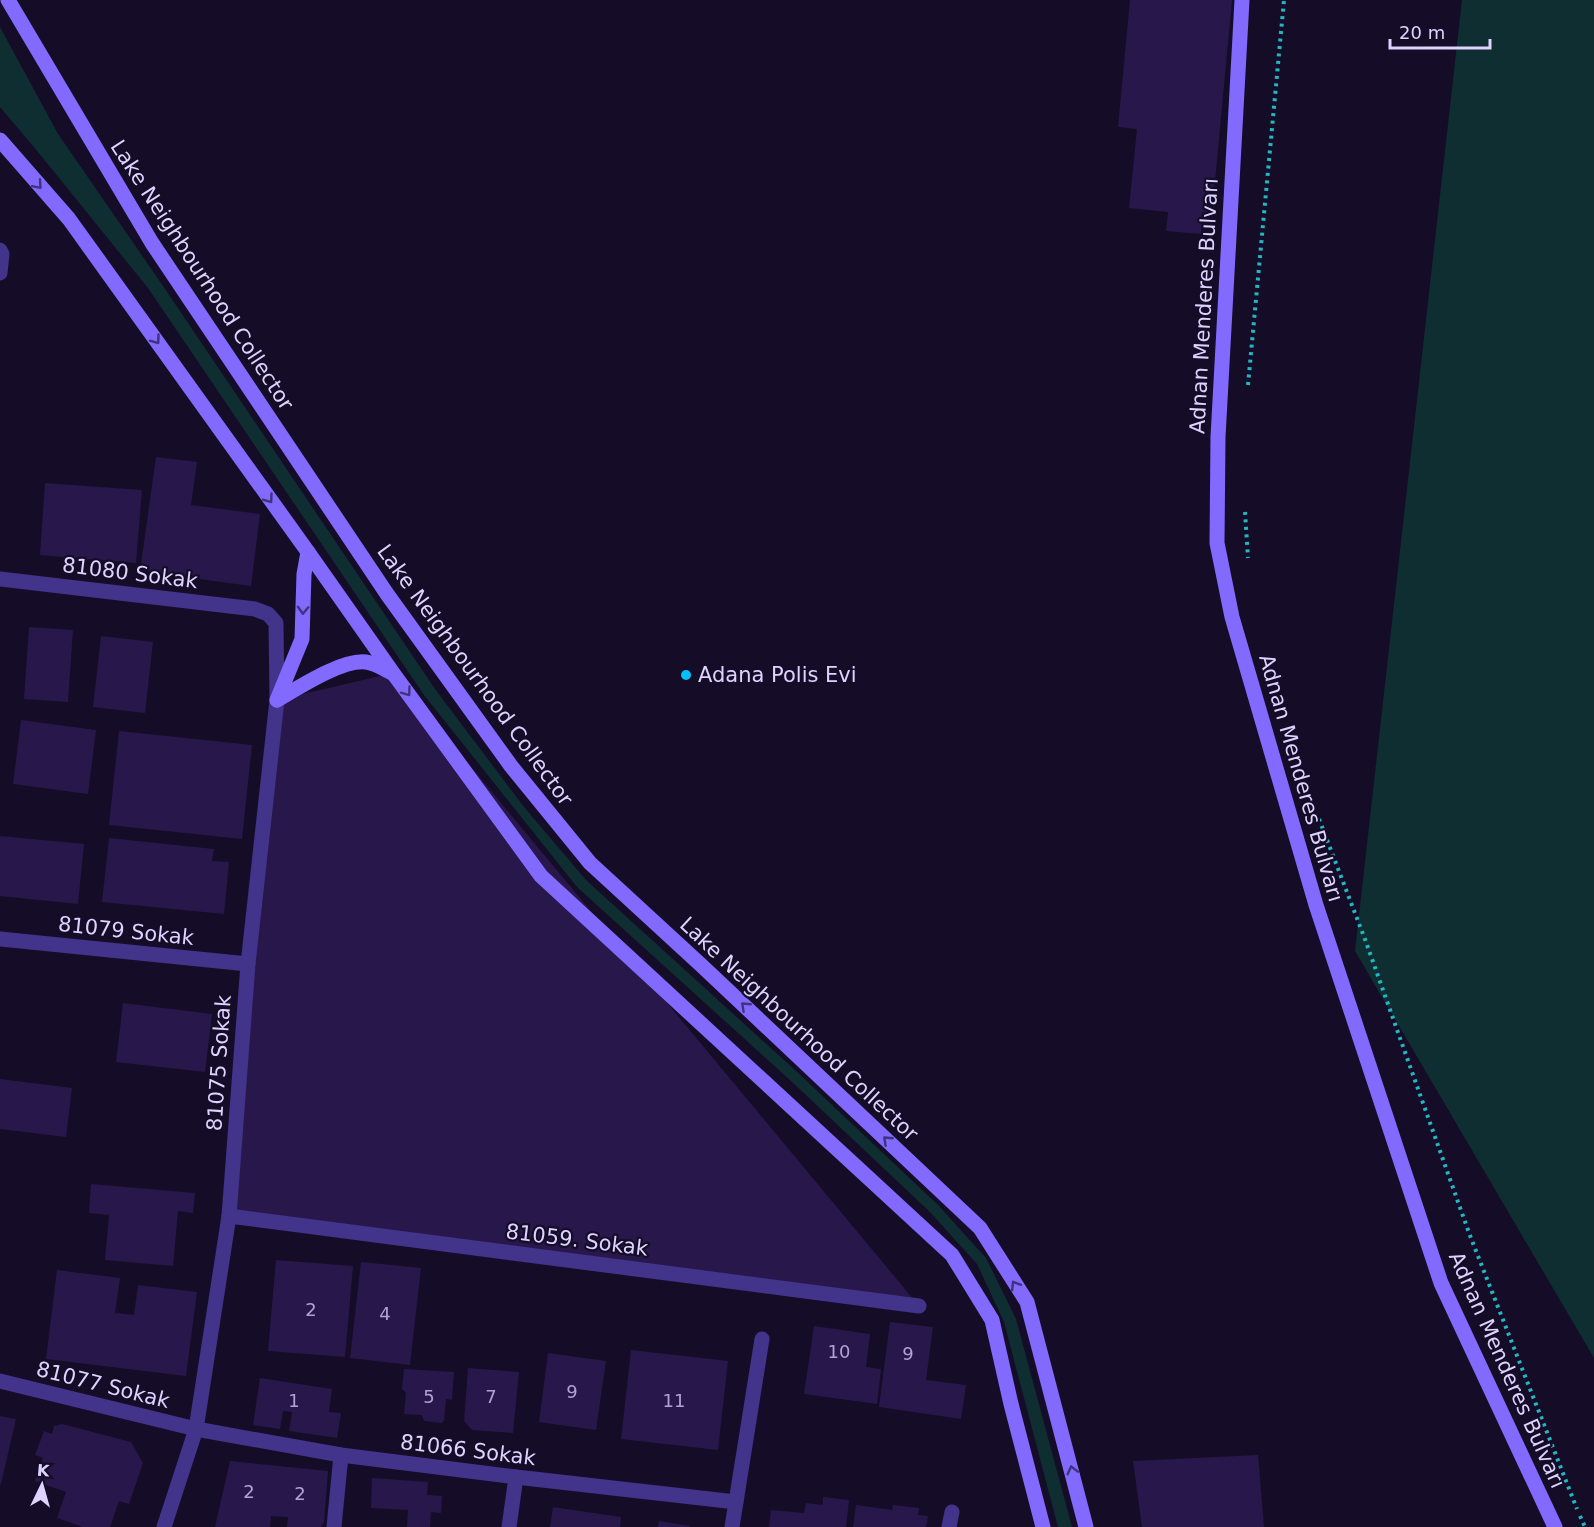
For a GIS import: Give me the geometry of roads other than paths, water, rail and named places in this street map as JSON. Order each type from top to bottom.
[{"type":"main road","name":"Lake Neighbourhood Collector","points":[[8,0],[152,243],[387,594],[511,766],[590,863],[980,1228],[1027,1302],[1086,1527]]},
{"type":"main road","name":"Adnan Menderes Bulvarı","points":[[1242,0],[1218,437],[1216,543],[1232,617],[1316,905],[1441,1283],[1555,1527]]},
{"type":"main road","points":[[0,140],[69,219],[541,876],[952,1255],[992,1320],[1043,1527]]},
{"type":"main road","points":[[277,700],[302,639],[304,574],[308,552]]},
{"type":"main road","points":[[277,700],[326,672],[358,663],[368,662],[393,673]]},
{"type":"street","points":[[0,273],[1,252]]},
{"type":"street","name":"81080 Sokak","points":[[0,579],[255,609]]},
{"type":"street","name":"81075 Sokak","points":[[164,1527],[196,1429],[229,1216],[248,964],[277,700],[276,623],[268,614],[255,609]]},
{"type":"street","name":"81079 Sokak","points":[[0,939],[248,964]]},
{"type":"street","name":"81059. Sokak","points":[[229,1216],[919,1306]]},
{"type":"street","points":[[732,1527],[762,1339]]},
{"type":"street","name":"81077 Sokak","points":[[0,1381],[196,1429]]},
{"type":"street","name":"81066 Sokak","points":[[196,1429],[341,1455],[736,1502]]},
{"type":"street","points":[[334,1527],[341,1455]]},
{"type":"street","points":[[510,1527],[516,1477]]},
{"type":"place","name":"Adana Polis Evi","points":[[686,675]]}]
